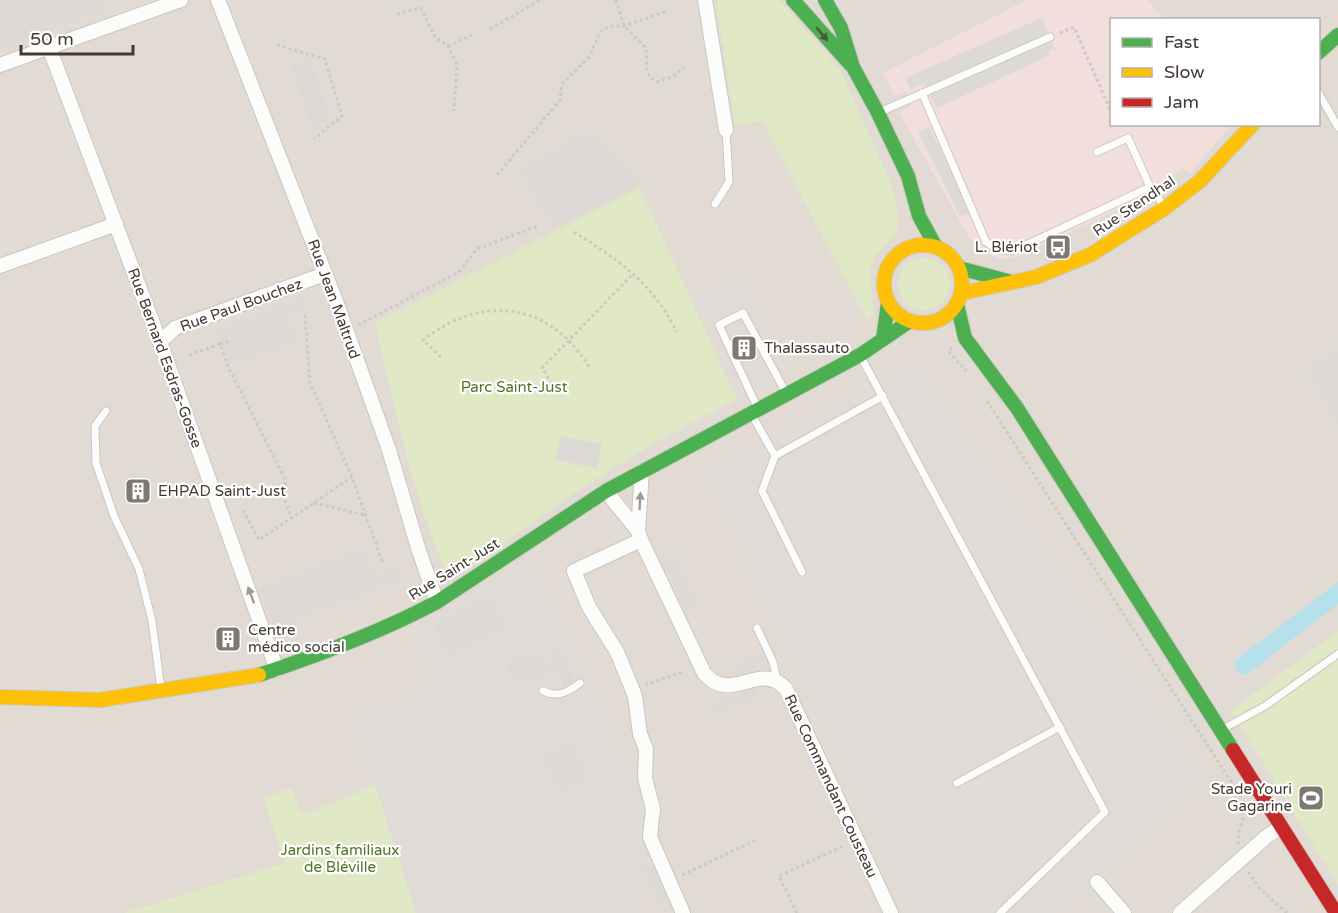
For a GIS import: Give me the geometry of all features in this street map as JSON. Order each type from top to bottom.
[{"type":"street","points":[[0,65],[181,0]]},
{"type":"street","name":"Rue Jean Maltrud","points":[[219,0],[325,274],[388,450],[437,602]]},
{"type":"street","points":[[705,0],[726,130]]},
{"type":"street","points":[[793,0],[853,67]]},
{"type":"street","points":[[825,0],[841,28],[853,67],[908,176],[919,216],[936,247]]},
{"type":"street","points":[[1320,51],[1338,35]]},
{"type":"street","name":"Rue Bernard Esdras-Gosse","points":[[49,47],[160,342],[278,670]]},
{"type":"street","name":"Rue Stendhal","points":[[959,298],[1036,277],[1090,255],[1166,207],[1200,181],[1251,126]]},
{"type":"street","points":[[904,249],[919,216]]},
{"type":"street","points":[[0,266],[116,224]]},
{"type":"street","points":[[959,298],[951,312],[934,322],[910,321],[894,311],[888,303],[884,292],[885,273],[894,257],[904,249],[925,244],[945,251],[959,268],[962,280],[959,298],[966,338],[1017,408],[1336,913]]},
{"type":"street","name":"Rue Stendhal","points":[[959,268],[1011,282]]},
{"type":"street","name":"Rue Paul Bouchez","points":[[160,342],[176,328],[325,274]]},
{"type":"street","points":[[883,339],[888,303]]},
{"type":"street","name":"Rue Saint-Just","points":[[0,697],[100,700],[255,677],[278,670],[415,614],[437,602],[606,491],[860,355],[910,321]]},
{"type":"street","points":[[934,322],[966,338]]},
{"type":"street","name":"Rue Commandant Cousteau","points":[[640,535],[642,471]]},
{"type":"street","name":"Rue Commandant Cousteau","points":[[606,491],[640,535],[704,673],[710,681],[719,685],[735,686],[763,676],[777,680],[786,689],[891,913]]},
{"type":"street","points":[[640,535],[574,572],[589,607],[617,652],[632,690],[640,734],[646,750],[645,778],[653,809],[650,837],[683,913]]},
{"type":"street","points":[[1180,913],[1281,826]]},
{"type":"street","points":[[1097,882],[1124,913]]},
{"type":"lane","points":[[878,113],[1050,37]]},
{"type":"lane","points":[[922,93],[986,242],[996,249],[1013,251],[1150,187]]},
{"type":"lane","points":[[1320,96],[1338,127]]},
{"type":"lane","points":[[715,204],[729,182],[726,130]]},
{"type":"lane","points":[[1097,152],[1128,138],[1150,187],[1166,207]]},
{"type":"lane","points":[[775,456],[719,325],[743,313],[786,393]]},
{"type":"lane","points":[[860,355],[1105,812],[999,913]]},
{"type":"lane","points":[[802,572],[762,491],[775,456],[883,396]]},
{"type":"lane","points":[[106,411],[95,426],[96,463],[114,516],[139,569],[152,621],[162,692]]},
{"type":"lane","points":[[757,628],[773,662],[777,680]]},
{"type":"lane","points":[[1221,730],[1265,706],[1338,654]]},
{"type":"lane","points":[[543,691],[549,694],[562,694],[580,683]]},
{"type":"lane","points":[[957,783],[1060,728]]},
{"type":"path","points":[[490,28],[540,0]]},
{"type":"path","points":[[616,0],[624,26],[646,48],[647,72],[652,79],[658,82],[674,76],[684,67]]},
{"type":"path","points":[[397,14],[421,8],[435,37],[448,46],[457,65],[454,111]]},
{"type":"path","points":[[497,175],[560,100],[562,84],[590,56],[600,32],[610,26],[624,26],[667,12]]},
{"type":"path","points":[[1050,37],[1074,27],[1110,109]]},
{"type":"path","points":[[448,46],[472,35]]},
{"type":"path","points":[[277,45],[325,59],[342,117],[314,139]]},
{"type":"path","points":[[346,332],[459,272],[477,249],[538,226]]},
{"type":"path","points":[[574,232],[606,252],[633,274],[657,299],[677,332]]},
{"type":"path","points":[[558,394],[542,368],[633,274]]},
{"type":"path","points":[[441,357],[423,340],[455,319],[480,312],[505,310],[547,322],[569,339],[590,367]]},
{"type":"path","points":[[305,315],[310,383],[352,477],[383,564]]},
{"type":"path","points":[[966,338],[948,351],[968,373]]},
{"type":"path","points":[[189,356],[230,341]]},
{"type":"path","points":[[220,344],[229,369],[285,479],[285,500],[292,518]]},
{"type":"path","points":[[986,399],[1240,799]]},
{"type":"path","points":[[243,510],[259,540],[352,477]]},
{"type":"path","points":[[314,503],[365,515]]},
{"type":"path","points":[[632,690],[682,672]]},
{"type":"path","points":[[669,881],[756,840]]},
{"type":"path","points":[[797,913],[779,876],[856,840]]},
{"type":"shaded area","points":[[0,0],[1338,0],[1338,913],[1055,913],[1186,798],[786,640],[914,913],[0,913]]},
{"type":"shaded area","points":[[9,0],[101,0],[105,10],[0,48],[0,3]]},
{"type":"shaded area","points":[[1027,0],[1148,0],[1163,18],[1110,18],[1110,126],[1230,126],[1190,174],[1183,168],[1143,198],[1016,257],[1000,259],[982,252],[970,239],[899,112],[912,105],[906,92],[895,96],[883,73]]},
{"type":"shaded area","points":[[1042,18],[1054,48],[1048,51],[1050,55],[937,108],[924,83],[910,90],[905,78]]},
{"type":"shaded area","points":[[310,59],[331,118],[312,125],[292,65]]},
{"type":"shaded area","points":[[929,127],[972,212],[960,216],[918,132]]},
{"type":"shaded area","points":[[590,132],[639,184],[554,227],[519,168]]},
{"type":"shaded area","points":[[739,281],[785,375],[738,399],[698,300]]},
{"type":"shaded area","points":[[304,298],[307,308],[287,315],[296,340],[230,364],[217,331]]},
{"type":"shaded area","points":[[1338,349],[1338,420],[1307,368]]},
{"type":"shaded area","points":[[915,365],[1206,780],[1055,913],[914,913],[705,471]]},
{"type":"shaded area","points":[[561,436],[602,444],[597,468],[556,460]]},
{"type":"shaded area","points":[[364,549],[375,576],[396,568],[400,579],[275,626],[261,588]]},
{"type":"shaded area","points":[[674,556],[696,604],[686,609],[663,561]]},
{"type":"shaded area","points":[[530,557],[647,812],[635,913],[416,913],[353,719],[431,690],[417,627],[473,596]]},
{"type":"shaded area","points":[[489,596],[504,628],[448,654],[434,622]]},
{"type":"shaded area","points":[[557,645],[574,680],[565,688],[549,653]]},
{"type":"shaded area","points":[[765,653],[769,663],[736,677],[732,667]]},
{"type":"shaded area","points":[[540,654],[553,673],[545,676],[525,675],[512,678],[507,662]]},
{"type":"shaded area","points":[[754,686],[757,696],[715,712],[711,703]]},
{"type":"shaded area","points":[[573,743],[588,777],[561,789],[545,756]]},
{"type":"shaded area","points":[[653,861],[669,897],[659,902],[642,866]]},
{"type":"green space","points":[[716,0],[779,0],[839,68],[890,181],[897,205],[898,227],[893,237],[877,254],[871,266],[874,312],[868,322],[762,121],[735,126]]},
{"type":"green space","name":"Parc Saint-Just","points":[[640,188],[738,399],[654,443],[582,488],[450,580],[415,486],[375,323]]},
{"type":"green space","points":[[919,258],[929,258],[943,265],[950,284],[943,303],[929,310],[919,310],[909,306],[902,299],[898,289],[898,279],[902,269],[909,262]]},
{"type":"green space","name":"Stade Youri Gagarine","points":[[1338,631],[1338,885],[1231,711]]},
{"type":"green space","name":"Jardins familiaux de Bléville","points":[[375,785],[416,913],[125,913],[285,863],[263,798],[290,788],[303,815]]},
{"type":"water","points":[[1338,582],[1338,604],[1246,675],[1238,673],[1235,667],[1236,660]]},
{"type":"traffic: fast","points":[[793,0],[850,64]]},
{"type":"traffic: fast","points":[[825,0],[841,28],[853,67],[908,176],[919,216],[936,247]]},
{"type":"traffic: fast","points":[[1320,51],[1338,35]]},
{"type":"traffic: fast","points":[[959,268],[1008,281]]},
{"type":"traffic: fast","points":[[883,339],[888,303]]},
{"type":"traffic: fast","points":[[957,304],[965,338],[1017,408],[1233,750]]},
{"type":"traffic: fast","points":[[259,675],[349,642],[437,602],[606,491],[860,355],[910,321]]},
{"type":"traffic: slow","points":[[962,293],[1036,277],[1090,255],[1165,208],[1200,181],[1251,126]]},
{"type":"traffic: slow","points":[[915,245],[931,245],[945,251],[956,262],[962,276],[962,284],[962,292],[956,306],[945,317],[931,323],[915,323],[901,317],[890,306],[884,292],[884,276],[890,262],[901,251],[915,245]]},
{"type":"traffic: slow","points":[[0,697],[100,700],[259,675]]},
{"type":"traffic: jam","points":[[1233,750],[1336,913]]},
{"type":"place","name":"L. Blériot","points":[[1058,247]]},
{"type":"place","name":"Thalassauto","points":[[744,348]]},
{"type":"place","name":"EHPAD Saint-Just","points":[[138,491]]},
{"type":"place","name":"Centre médico social","points":[[228,639]]},
{"type":"place","name":"Stade Youri Gagarine","points":[[1311,798]]}]
